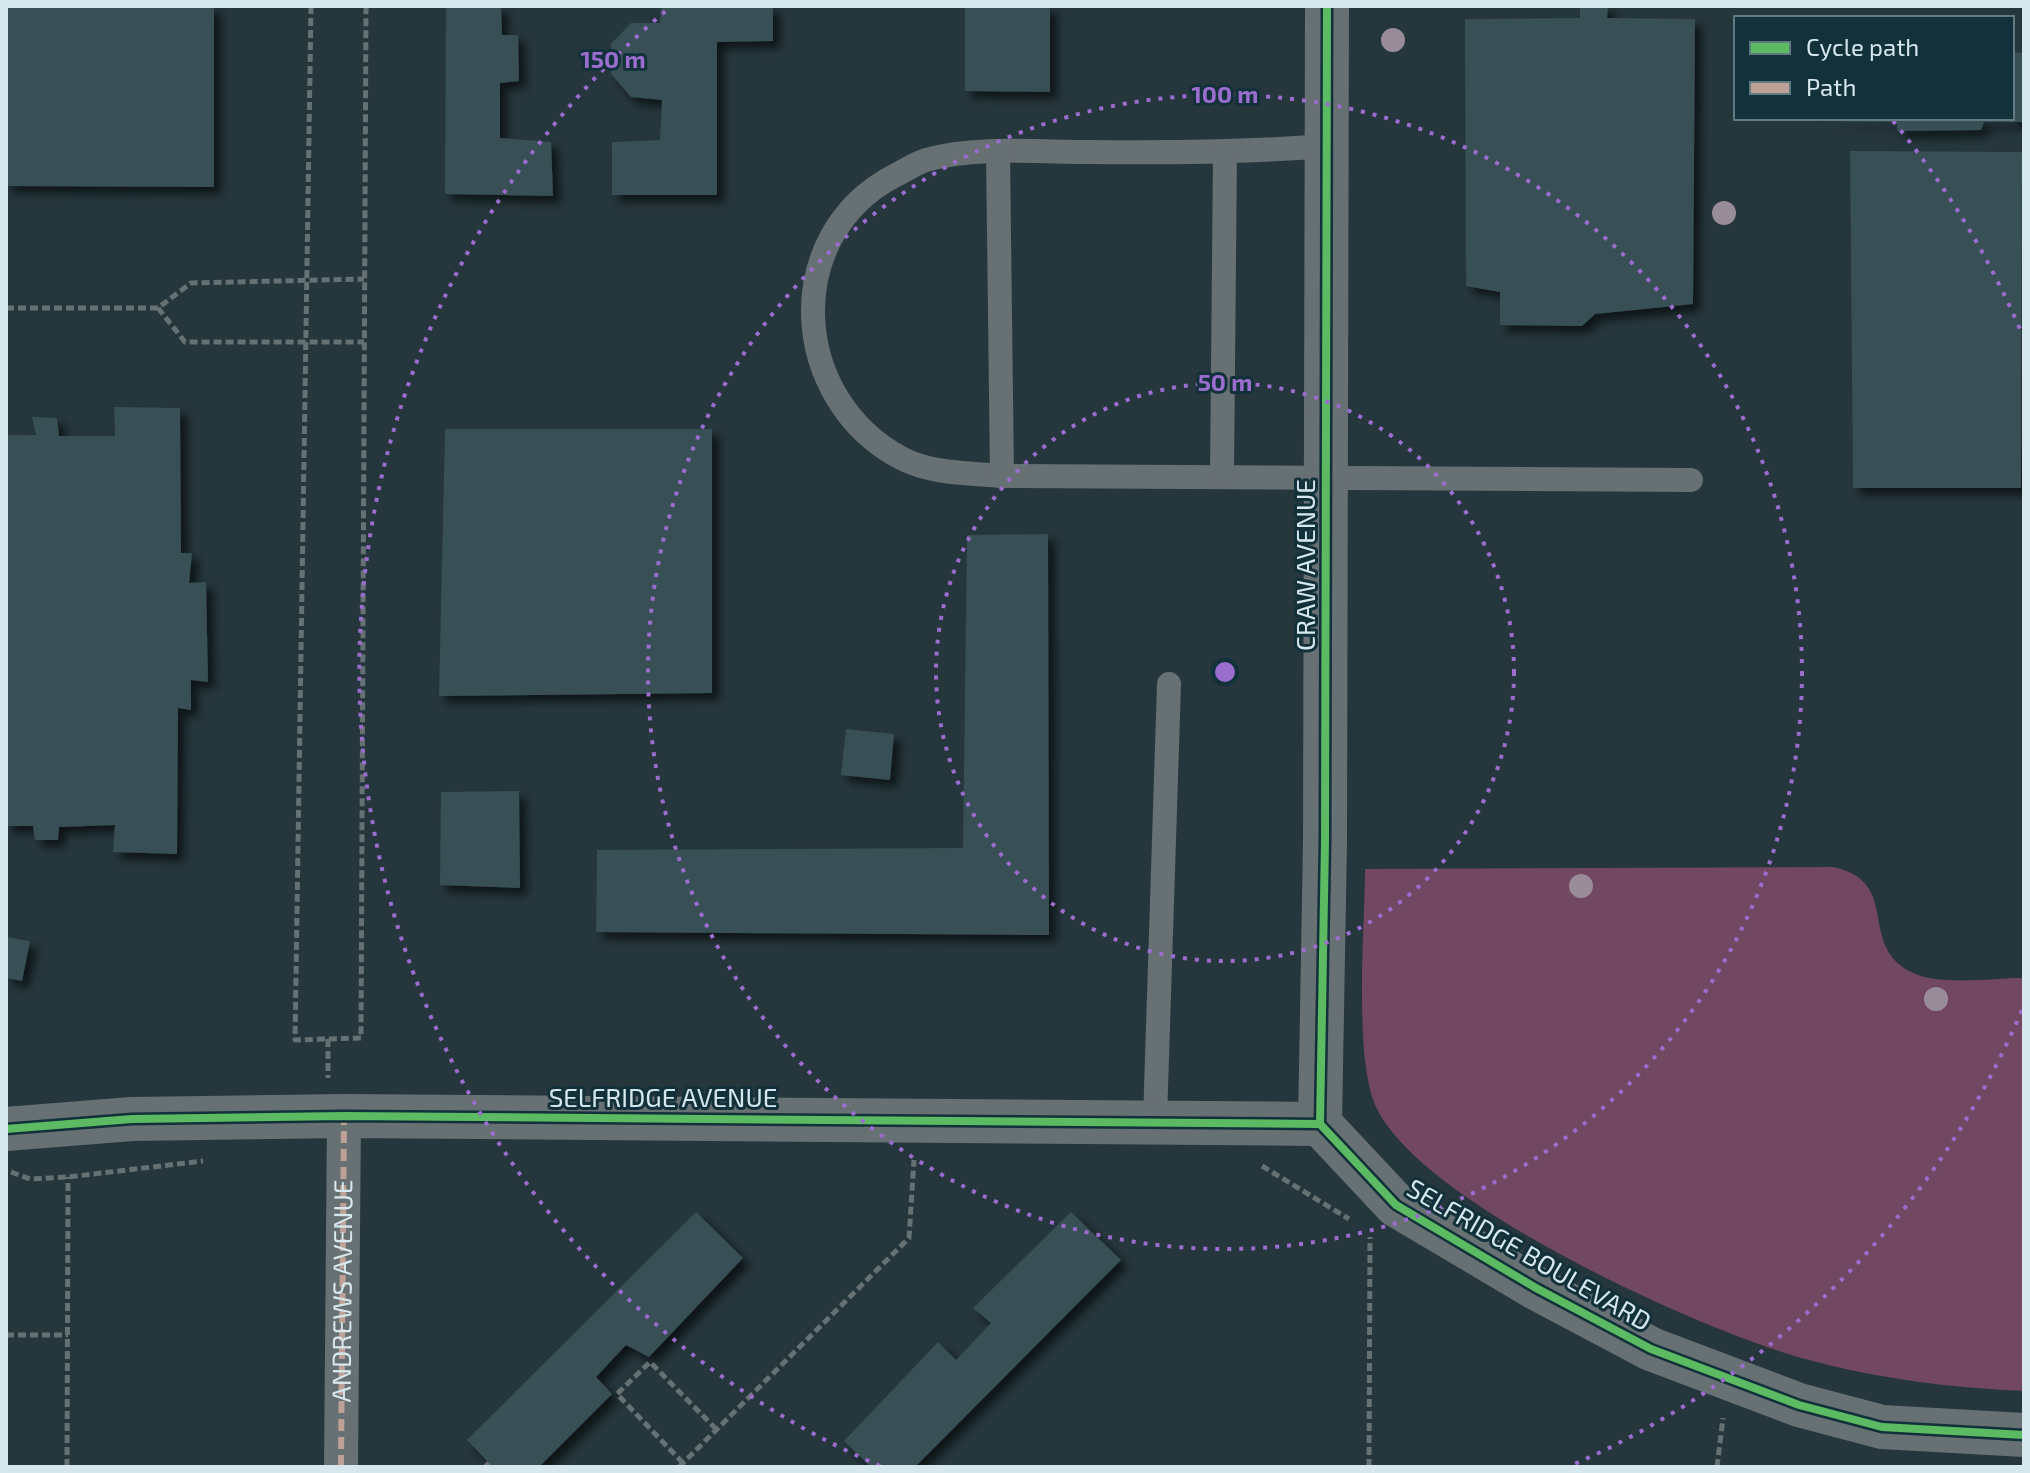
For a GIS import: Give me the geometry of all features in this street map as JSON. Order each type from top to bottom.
[{"type":"street","name":"CRAW AVENUE","points":[[1320,1124],[1327,6]]},
{"type":"street","name":"SELFRIDGE AVENUE","points":[[6,1129],[132,1119],[344,1116],[1155,1120],[1320,1124]]},
{"type":"street","name":"ANDREWS AVENUE","points":[[341,1467],[344,1116]]},
{"type":"street","name":"SELFRIDGE BOULEVARD","points":[[1320,1124],[1396,1205],[1536,1288],[1651,1349],[1799,1405],[1882,1427],[2024,1435]]},
{"type":"lane","points":[[1327,146],[1225,153],[998,152],[926,160],[870,189],[839,225],[821,261],[811,303],[814,347],[829,385],[871,439],[903,459],[934,469],[1002,476],[1691,480]]},
{"type":"lane","points":[[998,152],[1002,476]]},
{"type":"lane","points":[[1222,475],[1225,153]]},
{"type":"lane","points":[[1155,1120],[1169,684]]},
{"type":"path","points":[[311,6],[295,1040],[361,1038],[366,6]]},
{"type":"path","points":[[6,308],[158,308],[191,283],[364,279]]},
{"type":"path","points":[[158,308],[185,342],[364,342]]},
{"type":"path","points":[[717,1430],[650,1362],[617,1394],[681,1465],[717,1430],[909,1238],[915,1150]]},
{"type":"path","points":[[6,1171],[30,1179],[68,1177],[197,1163],[211,1158]]},
{"type":"path","points":[[1257,1164],[1358,1224]]},
{"type":"path","points":[[67,1467],[68,1177]]},
{"type":"path","points":[[1369,1467],[1370,1232],[1384,1239]]},
{"type":"path","points":[[6,1335],[68,1335]]},
{"type":"path","points":[[1717,1467],[1724,1414]]},
{"type":"shaded area","points":[[1833,867],[1855,875],[1868,887],[1887,950],[1899,964],[1918,975],[1941,980],[2024,978],[2024,1391],[1943,1385],[1862,1372],[1809,1360],[1704,1323],[1572,1260],[1507,1223],[1450,1185],[1405,1146],[1377,1109],[1365,1060],[1363,1028],[1365,869]]},
{"type":"building","points":[[6,6],[214,6],[214,187],[6,186]]},
{"type":"building","points":[[446,6],[501,6],[502,35],[518,35],[519,81],[500,83],[500,138],[551,142],[553,196],[445,194]]},
{"type":"building","points":[[661,6],[773,6],[773,41],[717,42],[717,195],[612,195],[612,142],[660,140],[662,100],[631,97],[611,74],[611,44],[631,23],[660,23]]},
{"type":"building","points":[[965,6],[1050,6],[1050,92],[965,91]]},
{"type":"building","points":[[1580,6],[1608,6],[1607,18],[1695,19],[1693,304],[1595,314],[1582,326],[1500,325],[1500,292],[1466,286],[1465,19],[1580,18]]},
{"type":"building","points":[[2014,52],[2024,53],[2024,122],[1984,122],[1981,130],[1897,131],[1897,122],[1820,121],[2014,120]]},
{"type":"building","points":[[1850,151],[2022,152],[2021,488],[1853,488]]},
{"type":"building","points":[[114,407],[180,408],[181,553],[192,553],[189,583],[206,582],[208,682],[191,680],[191,710],[178,708],[177,854],[113,852],[115,825],[59,827],[58,840],[35,840],[33,826],[6,826],[6,435],[36,435],[32,417],[57,418],[59,436],[115,436]]},
{"type":"building","points":[[445,429],[712,429],[712,693],[439,696]]},
{"type":"building","points":[[1048,534],[1049,935],[596,932],[597,850],[963,848],[967,535]]},
{"type":"building","points":[[846,729],[894,734],[890,780],[841,775]]},
{"type":"building","points":[[519,791],[520,888],[440,885],[441,792]]},
{"type":"building","points":[[6,937],[30,941],[22,981],[6,978]]},
{"type":"building","points":[[696,1212],[743,1258],[649,1357],[626,1345],[596,1377],[612,1394],[539,1467],[493,1467],[467,1440]]},
{"type":"building","points":[[1071,1212],[1121,1260],[915,1467],[871,1467],[844,1441],[938,1342],[956,1360],[991,1323],[973,1308]]},
{"type":"marked path","points":[[341,1467],[344,1116]]},
{"type":"cycle path","points":[[1320,1124],[1325,842],[1327,6]]},
{"type":"cycle path","points":[[6,1129],[132,1119],[344,1116],[1320,1124]]},
{"type":"cycle path","points":[[1320,1124],[1396,1205],[1536,1288],[1651,1349],[1799,1405],[1882,1427],[2024,1435]]}]
